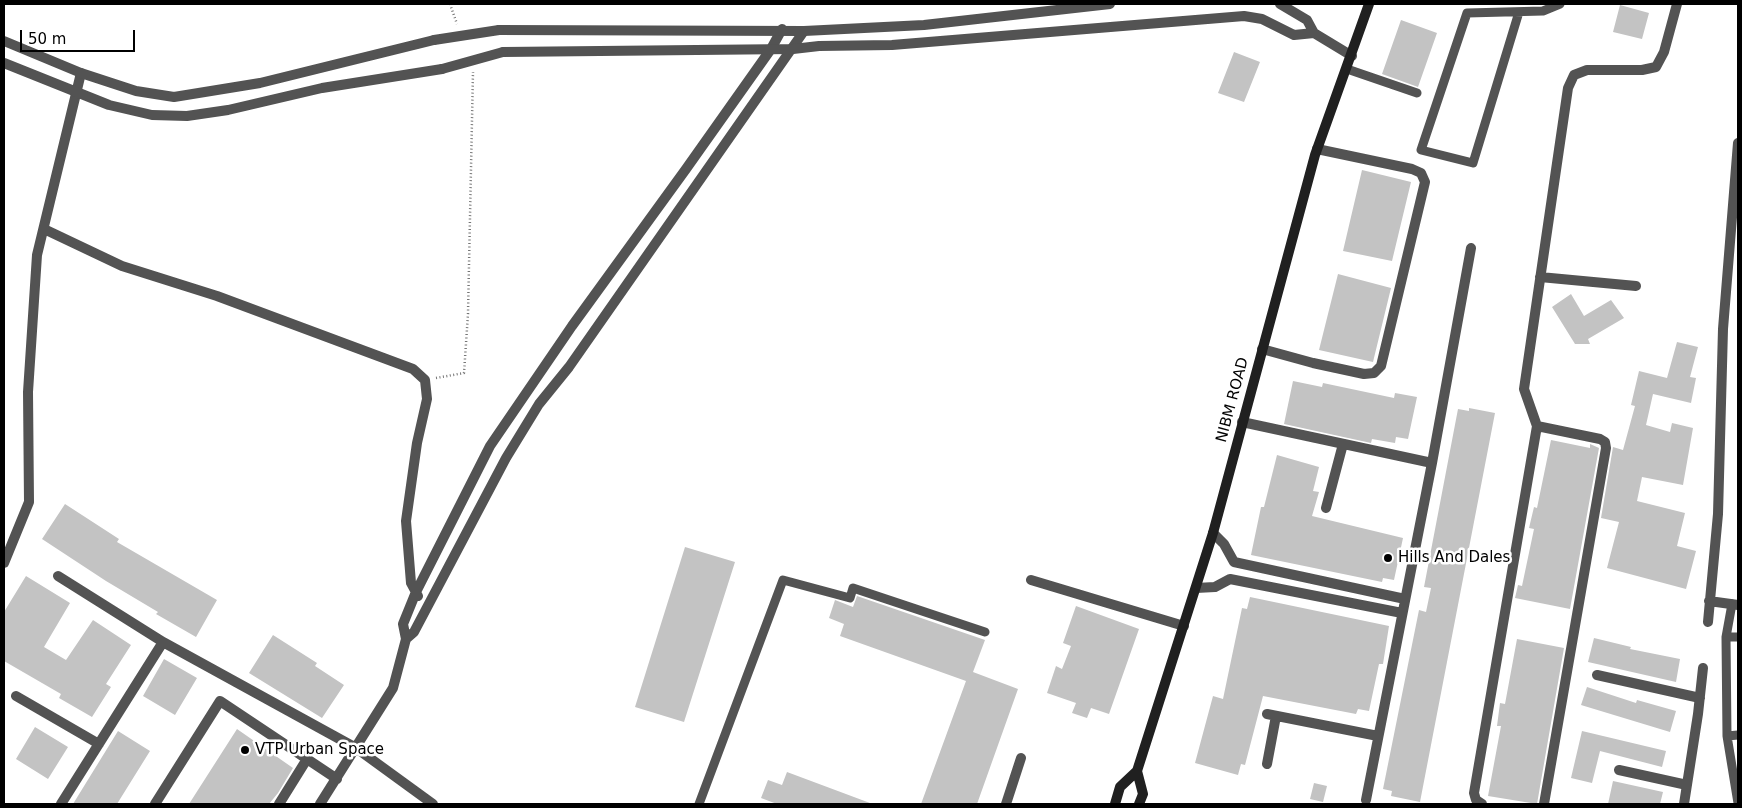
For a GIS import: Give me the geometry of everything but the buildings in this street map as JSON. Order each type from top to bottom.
[{"type":"main road","name":"NIBM ROAD","points":[[1137,771],[1214,533],[1242,422],[1317,149],[1370,4]]},
{"type":"main road","points":[[1115,804],[1120,787],[1137,771],[1143,794],[1139,804]]},
{"type":"street","points":[[4,41],[81,74],[136,91],[174,97],[260,83],[434,40],[499,30],[782,29],[804,31],[924,25],[1110,4]]},
{"type":"street","points":[[1280,4],[1308,20],[1314,33],[1352,56]]},
{"type":"street","points":[[1482,804],[1476,800],[1474,793],[1537,426],[1524,389],[1568,88],[1574,75],[1586,70],[1642,70],[1656,67],[1664,52],[1676,4]]},
{"type":"street","points":[[4,64],[108,105],[152,115],[187,116],[228,110],[322,88],[442,69],[503,52],[793,49],[818,46],[892,45],[1244,16],[1262,19],[1294,36],[1314,33]]},
{"type":"street","points":[[320,804],[393,688],[406,639],[403,624],[416,592],[490,446],[572,326],[771,49],[782,29]]},
{"type":"street","points":[[406,639],[414,632],[506,458],[540,404],[569,367],[804,31]]},
{"type":"street","points":[[4,563],[29,502],[28,392],[37,255],[81,74]]},
{"type":"street","points":[[1708,622],[1718,514],[1722,329],[1734,248],[1738,143]]},
{"type":"street","points":[[1262,349],[1364,374],[1374,373],[1380,366],[1425,182],[1421,173],[1412,169],[1317,149]]},
{"type":"street","points":[[44,229],[122,266],[217,296],[412,369],[425,380],[427,399],[417,443],[406,521],[410,583],[425,608]]},
{"type":"street","points":[[1366,800],[1432,463],[1471,248]]},
{"type":"street","points":[[1540,277],[1636,286]]},
{"type":"street","points":[[1242,422],[1432,463]]},
{"type":"street","points":[[1537,426],[1600,439],[1605,442],[1606,448],[1544,804]]},
{"type":"street","points":[[1326,508],[1343,444]]},
{"type":"street","points":[[1214,533],[1224,544],[1234,562],[1405,599]]},
{"type":"street","points":[[58,576],[163,642],[356,748],[433,804]]},
{"type":"street","points":[[1196,588],[1215,587],[1230,579],[1402,613]]},
{"type":"street","points":[[1310,595],[1313,579]]},
{"type":"street","points":[[1031,580],[1184,626]]},
{"type":"street","points":[[1709,601],[1735,605]]},
{"type":"street","points":[[61,804],[163,642]]},
{"type":"street","points":[[1684,804],[1703,668]]},
{"type":"street","points":[[1597,674],[1700,698]]},
{"type":"street","points":[[16,696],[99,744]]},
{"type":"street","points":[[155,804],[220,702],[337,779]]},
{"type":"street","points":[[1267,764],[1272,715],[1378,736]]},
{"type":"street","points":[[1006,804],[1021,758]]},
{"type":"street","points":[[279,804],[307,759]]},
{"type":"street","points":[[1619,770],[1687,785]]},
{"type":"lane","points":[[1519,12],[1473,163],[1421,150],[1467,13],[1543,11],[1560,4]]},
{"type":"lane","points":[[1347,70],[1417,93]]},
{"type":"lane","points":[[699,804],[783,580],[850,598],[853,588],[985,632]]},
{"type":"lane","points":[[1735,605],[1726,637],[1727,736],[1738,803]]},
{"type":"lane","points":[[1726,637],[1738,637]]},
{"type":"lane","points":[[1727,736],[1738,735]]},
{"type":"path","points":[[450,4],[458,30]]},
{"type":"path","points":[[425,380],[464,373],[469,294],[473,74],[470,65]]},
{"type":"place","name":"Hills And Dales","points":[[1388,558]]},
{"type":"place","name":"VTP Urban Space","points":[[245,750]]}]
